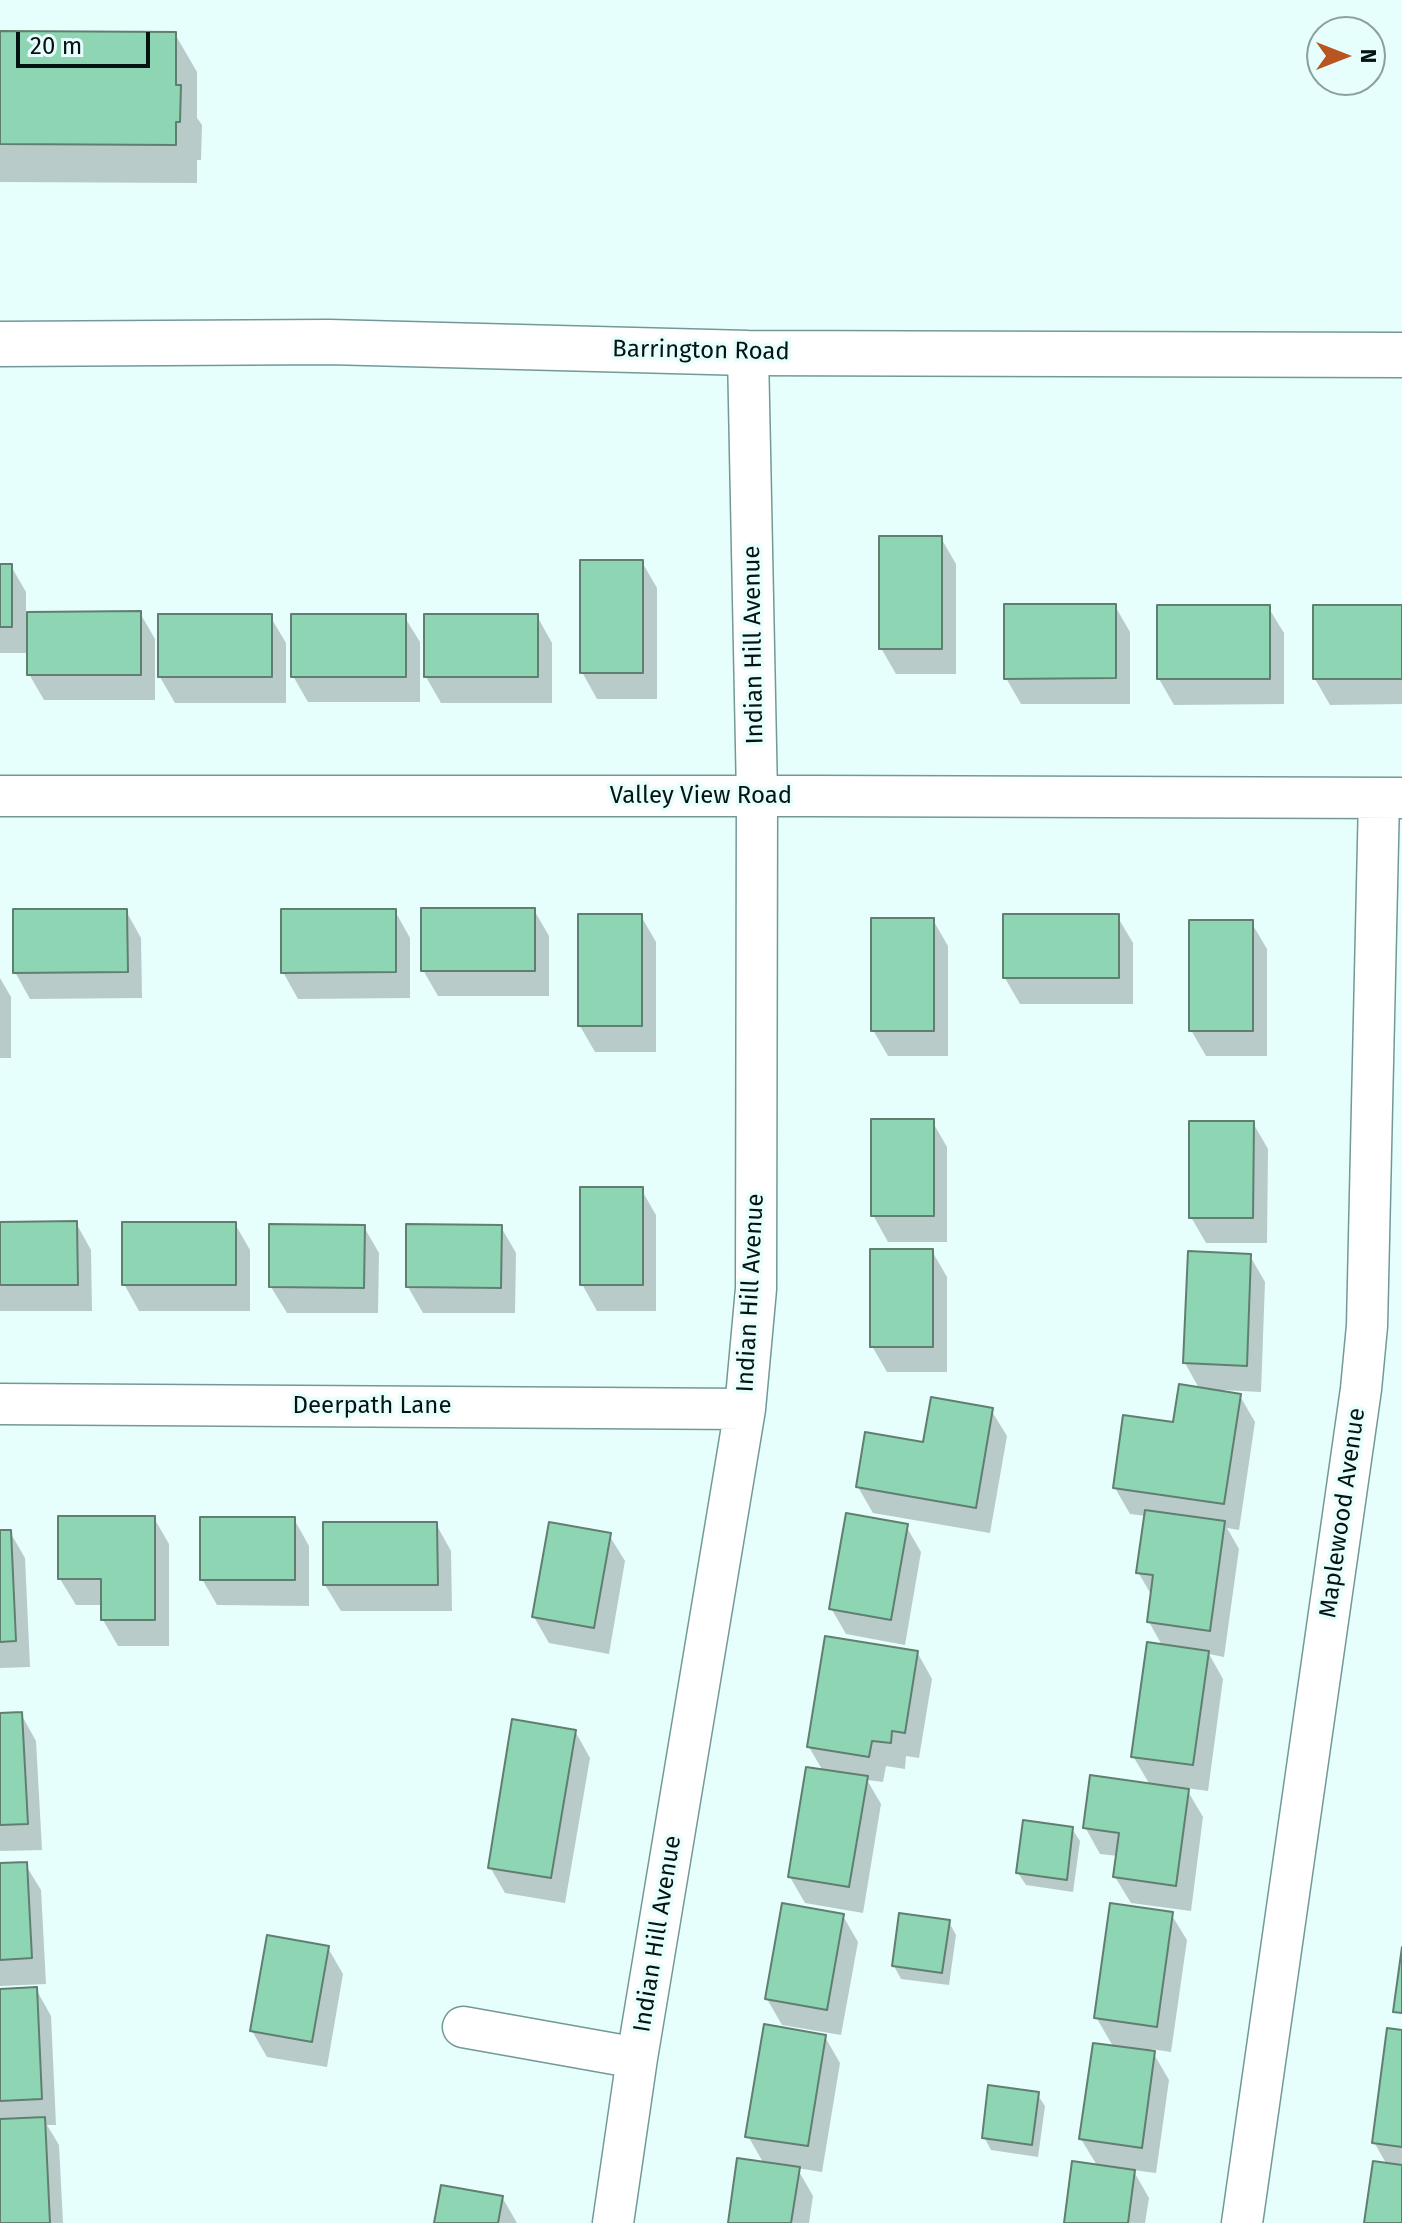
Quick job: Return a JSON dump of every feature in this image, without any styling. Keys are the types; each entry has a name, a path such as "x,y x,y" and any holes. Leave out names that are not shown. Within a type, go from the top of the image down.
{"main road":[{"name":"Barrington Road","path":"0,344 329,342 748,353 1402,355"}],"street":[{"name":"Indian Hill Avenue","path":"613,2223 637,2058 745,1409 756,1289 757,796 748,353"},
{"name":"Valley View Road","path":"0,796 1391,798"},
{"name":"Maplewood Avenue","path":"1242,2223 1361,1389 1367,1326 1391,798"},
{"name":"Deerpath Lane","path":"0,1404 745,1409"},
{"path":"463,2027 637,2058"}],"building":[{"path":"0,31 176,32 176,85 181,85 176,145 0,144"},
{"path":"879,536 942,536 942,649 879,649"},
{"path":"580,560 643,560 643,673 580,673"},
{"path":"0,564 12,564 12,627 0,627"},
{"path":"1004,604 1116,604 1116,678 1004,679"},
{"path":"1157,605 1270,605 1270,679 1157,679"},
{"path":"1313,605 1402,605 1402,679 1313,679"},
{"path":"141,611 141,675 27,675 27,612"},
{"path":"158,614 272,614 272,677 158,677"},
{"path":"291,614 406,614 406,677 291,677"},
{"path":"424,614 538,614 538,677 424,677"},
{"path":"421,908 535,908 535,971 421,971"},
{"path":"13,909 127,909 128,972 13,973"},
{"path":"281,909 396,909 396,972 281,973"},
{"path":"578,914 642,914 642,1026 578,1026"},
{"path":"1003,914 1119,914 1119,978 1003,978"},
{"path":"871,918 934,918 934,1031 871,1031"},
{"path":"1189,920 1253,920 1253,1031 1189,1031"},
{"path":"871,1119 934,1119 934,1216 871,1216"},
{"path":"1189,1121 1254,1121 1253,1218 1189,1218"},
{"path":"580,1187 643,1187 643,1285 580,1285"},
{"path":"77,1221 78,1285 0,1285 0,1222"},
{"path":"122,1222 236,1222 236,1285 122,1285"},
{"path":"269,1224 365,1225 364,1288 269,1287"},
{"path":"406,1224 502,1225 501,1288 406,1287"},
{"path":"870,1249 933,1249 933,1347 870,1347"},
{"path":"1188,1251 1251,1254 1247,1366 1183,1363"},
{"path":"1179,1384 1241,1394 1224,1504 1113,1488 1123,1415 1173,1422"},
{"path":"931,1397 993,1408 976,1508 856,1487 865,1432 923,1442"},
{"path":"1145,1510 1225,1521 1210,1631 1147,1622 1153,1575 1136,1573"},
{"path":"846,1513 908,1524 891,1620 829,1609"},
{"path":"58,1516 155,1516 155,1620 101,1620 101,1579 58,1579"},
{"path":"200,1517 295,1517 295,1580 200,1580"},
{"path":"323,1522 437,1522 438,1585 323,1585"},
{"path":"549,1522 611,1533 594,1628 532,1617"},
{"path":"0,1530 11,1530 16,1641 0,1642"},
{"path":"825,1636 918,1651 905,1733 892,1731 891,1743 872,1741 869,1757 807,1747"},
{"path":"1147,1642 1209,1651 1193,1765 1131,1757"},
{"path":"22,1712 28,1824 0,1825 0,1713"},
{"path":"512,1719 576,1730 551,1878 488,1868"},
{"path":"806,1767 868,1776 849,1887 788,1877"},
{"path":"1090,1775 1189,1789 1176,1886 1113,1877 1119,1833 1083,1828"},
{"path":"1023,1820 1073,1827 1067,1880 1016,1873"},
{"path":"27,1862 32,1958 0,1960 0,1863"},
{"path":"782,1903 844,1914 827,2010 765,1999"},
{"path":"1110,1903 1173,1912 1157,2027 1094,2018"},
{"path":"899,1913 950,1920 942,1973 892,1966"},
{"path":"267,1935 329,1946 312,2042 250,2031"},
{"path":"1402,1947 1402,2013 1393,2012"},
{"path":"37,1987 42,2099 0,2101 0,1989"},
{"path":"764,2024 826,2035 808,2146 745,2137"},
{"path":"1387,2028 1402,2030 1402,2147 1372,2143"},
{"path":"1093,2043 1155,2051 1142,2148 1079,2139"},
{"path":"988,2085 1039,2092 1032,2145 982,2138"},
{"path":"45,2117 50,2223 0,2223 0,2119"},
{"path":"737,2158 800,2167 791,2223 728,2223"},
{"path":"1072,2161 1135,2170 1128,2223 1064,2223"},
{"path":"1373,2161 1402,2165 1402,2223 1364,2223"},
{"path":"441,2185 503,2196 498,2223 434,2223"}]}
